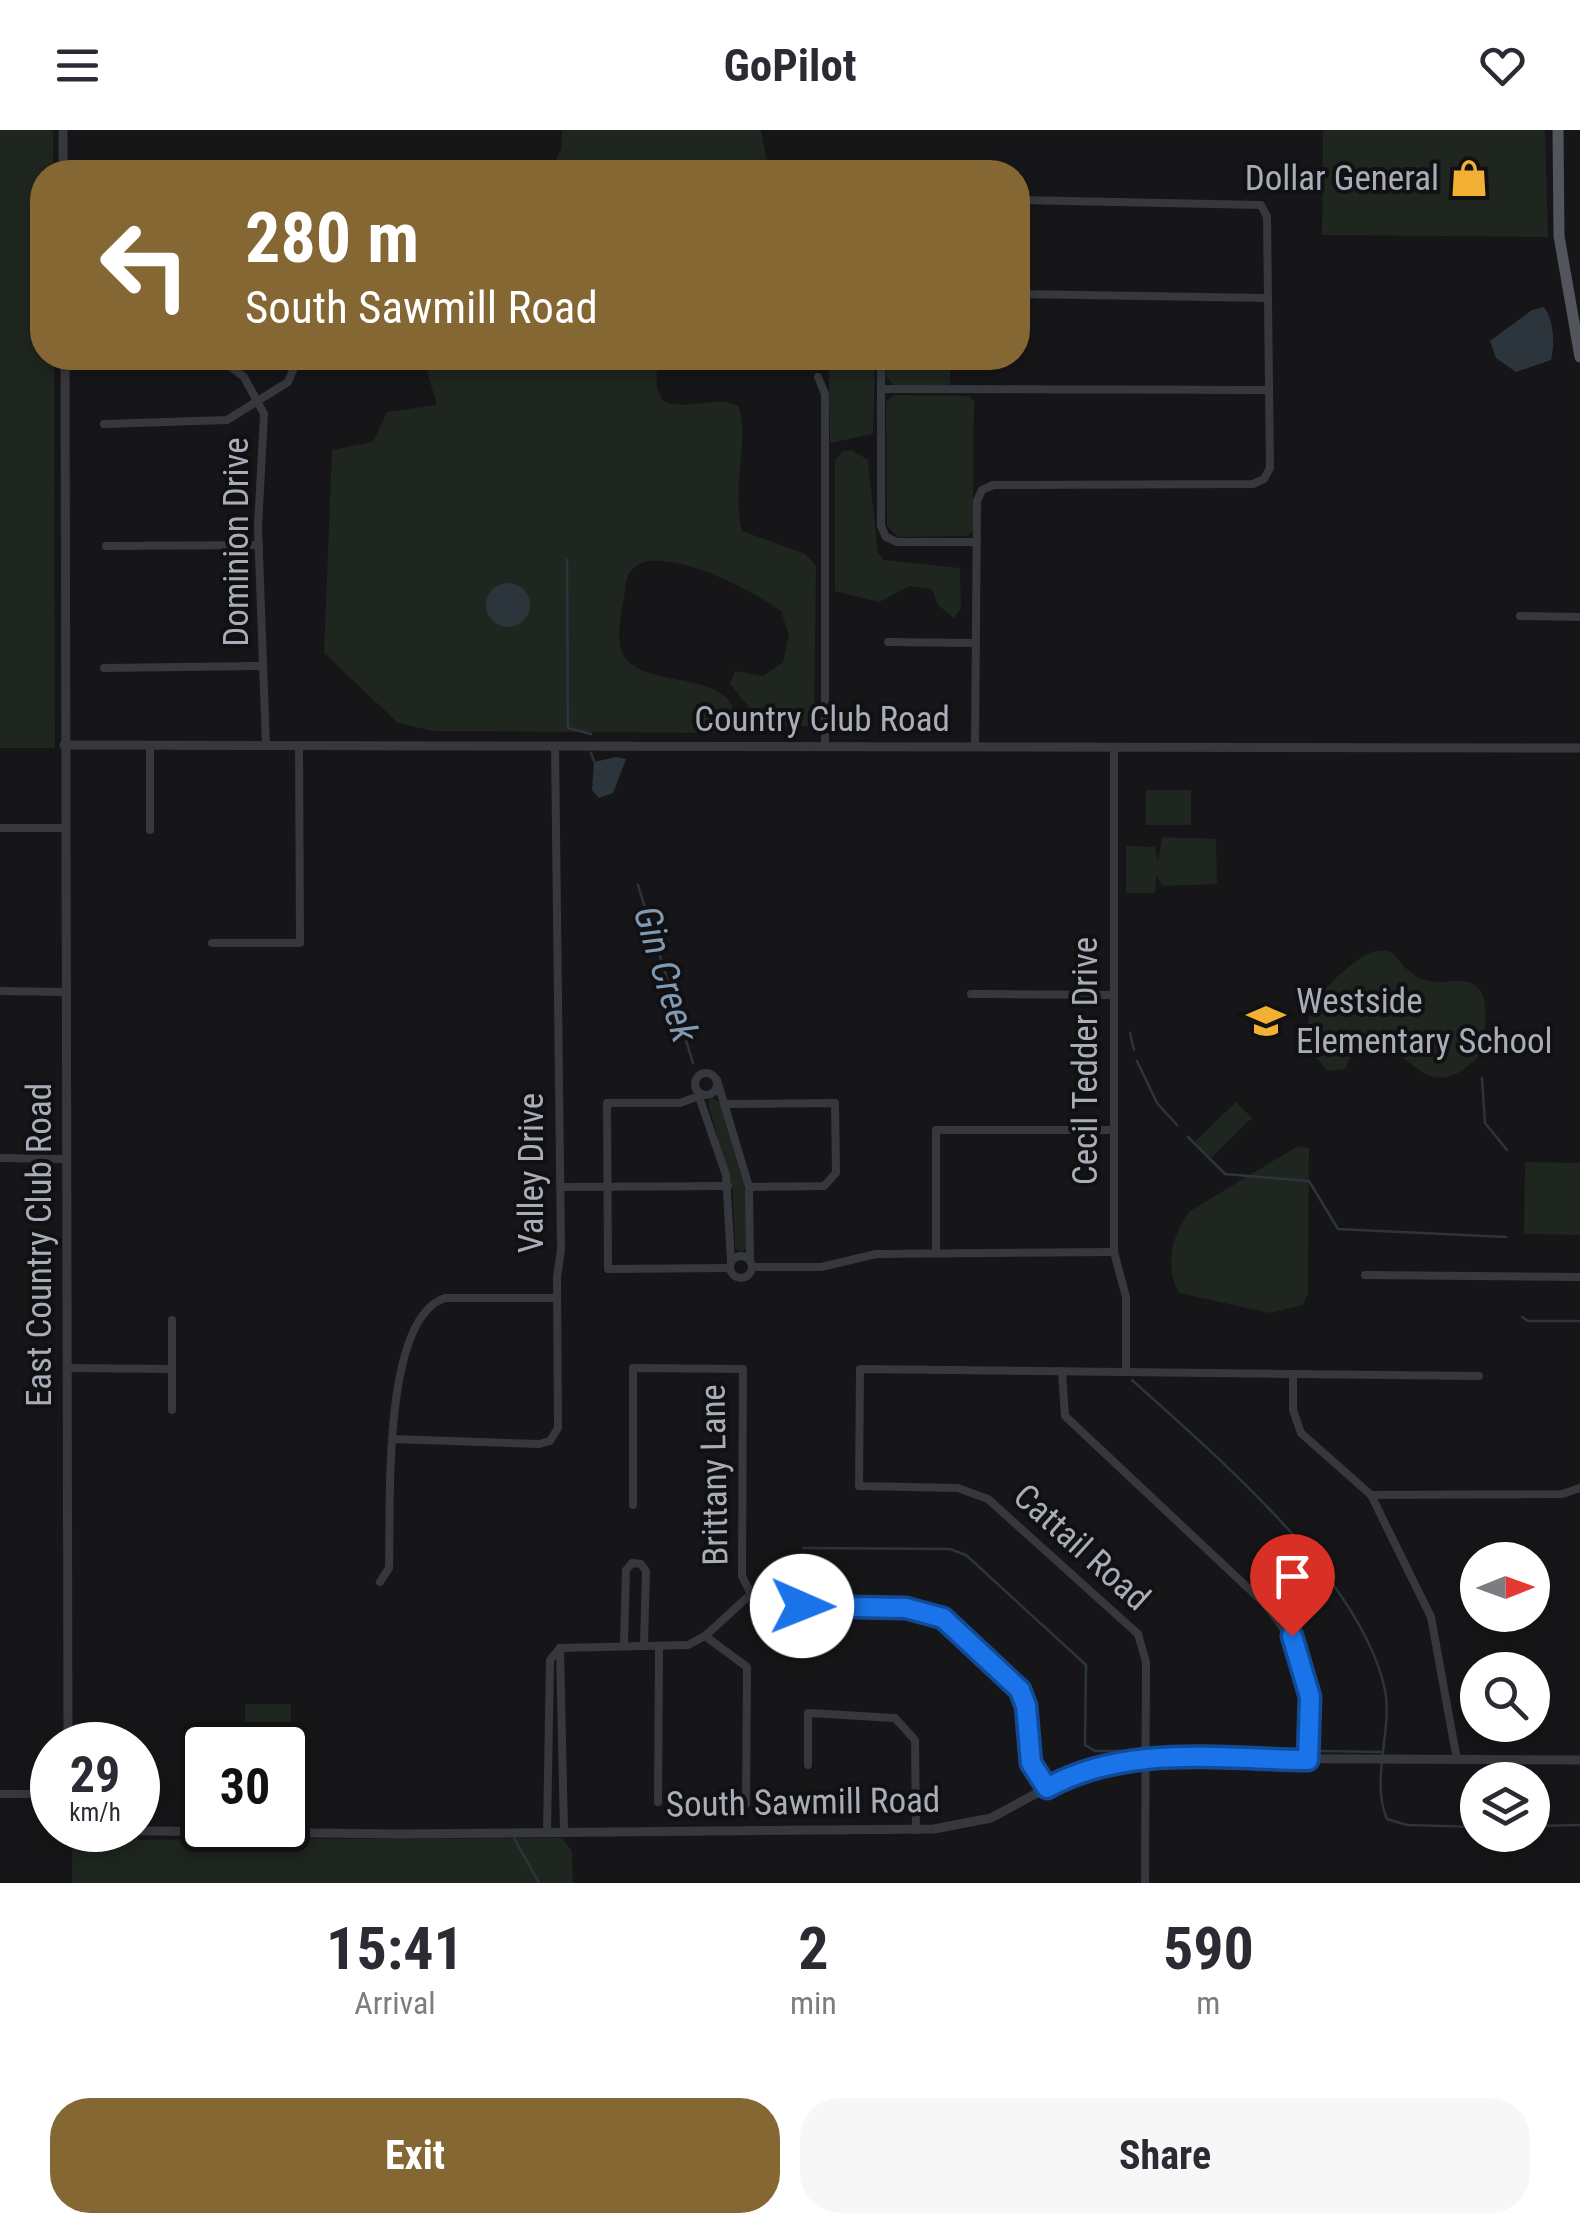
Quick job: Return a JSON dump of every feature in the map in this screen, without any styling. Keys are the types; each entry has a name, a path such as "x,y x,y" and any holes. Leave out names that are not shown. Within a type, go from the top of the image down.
{"main road":[{"path":"1558,130 1559,236 1580,353"}],"street":[{"path":"63,130 63,160"},
{"path":"975,747 978,501 982,490 993,484 1253,484 1264,479 1270,468 1267,216 1261,205 1030,200"},
{"path":"1030,294 1268,298"},
{"name":"East Country Club Road","path":"65,370 68,1722"},
{"name":"Dominion Drive","path":"236,370 244,376 264,414 259,545 266,746"},
{"path":"104,424 216,422 244,414 288,382 293,370"},
{"path":"880,370 881,526 886,537 897,542 977,542"},
{"path":"818,378 825,394 825,747"},
{"path":"881,388 1268,390"},
{"path":"106,546 259,545"},
{"path":"1520,616 1580,617"},
{"path":"888,642 976,642"},
{"path":"104,668 263,666"},
{"name":"Country Club Road","path":"64,746 1580,748"},
{"path":"150,746 150,830"},
{"path":"212,943 300,943 299,746"},
{"name":"Valley Drive","path":"394,1439 550,1441 558,1428 561,1187 555,746"},
{"name":"Cecil Tedder Drive","path":"1114,748 1114,1252 1126,1297 1126,1372"},
{"path":"0,828 64,828"},
{"path":"0,991 65,992"},
{"path":"971,994 1112,994"},
{"path":"702,1073 713,1074 717,1080 748,1187 751,1264 743,1278 736,1277 730,1264 728,1186 719,1146 698,1092 702,1073"},
{"path":"717,1080 717,1088 708,1095 698,1092 680,1103 607,1103 608,1269 730,1264 741,1256 751,1264 821,1267 876,1254 1114,1252"},
{"path":"726,1104 836,1103 836,1173 832,1181 824,1186 748,1187"},
{"path":"936,1252 936,1130 1112,1130"},
{"path":"0,1158 66,1159"},
{"path":"561,1187 728,1186"},
{"path":"1365,1276 1580,1276"},
{"path":"380,1582 389,1568 395,1384 419,1314 431,1302 445,1298 557,1298"},
{"path":"172,1320 172,1410"},
{"path":"67,1368 172,1369"},
{"name":"Brittany Lane","path":"633,1505 634,1368 743,1368 742,1576 751,1594 768,1606 906,1608 943,1618 1020,1690 1026,1706 1031,1763 1047,1788"},
{"name":"Cattail Road","path":"1062,1371 860,1369 859,1486 958,1488 988,1499 1130,1626 1142,1644 1146,1662 1146,1883"},
{"path":"1308,1760 1310,1697 1292,1636 1262,1602 1065,1416 1062,1371 1479,1376"},
{"path":"1293,1374 1293,1410 1301,1433 1371,1495 1431,1616 1457,1760"},
{"path":"1371,1495 1562,1494 1580,1488"},
{"path":"624,1646 626,1570 640,1564 646,1570 644,1646"},
{"path":"546,1832 550,1660 560,1648 688,1645 705,1636 751,1594"},
{"path":"705,1636 747,1666 746,1804 737,1806 726,1796"},
{"path":"658,1802 659,1646"},
{"path":"560,1648 564,1832"},
{"path":"808,1765 808,1714 895,1718 915,1740 916,1830"},
{"name":"South Sawmill Road","path":"160,1834 916,1830 980,1822 1104,1763 1145,1758 1580,1760"},
{"path":"0,1794 30,1794"}],"shaded area":[{"path":"0,130 53,130 53,160 30,160 30,370 54,370 55,748 0,748"},
{"path":"562,130 761,130 767,160 556,160"},
{"path":"1323,130 1545,130 1548,237 1322,235"},
{"path":"1544,307 1553,333 1551,360 1516,372 1496,358 1490,341 1532,310"},
{"path":"427,370 656,370 657,389 663,401 739,406 742,437 738,499 742,531 805,554 816,566 814,726 764,726 730,684 735,671 763,676 783,662 789,635 781,611 716,576 660,561 640,564 628,577 620,645 627,660 642,670 720,693 732,705 736,724 727,733 433,731 398,723 324,653 332,450 373,442 387,412 437,405"},
{"path":"829,370 875,370 873,434 830,443"},
{"path":"886,370 950,370 950,385 894,385"},
{"path":"894,395 969,396 974,401 973,530 968,536 898,537 887,526 886,402"},
{"path":"852,450 868,460 878,553 884,560 960,568 961,608 954,618 938,605 932,589 910,586 879,602 835,591 835,460 843,451"},
{"path":"508,583 523,590 530,605 523,620 508,627 493,620 486,605 493,590"},
{"path":"626,759 613,793 599,798 592,790 594,762"},
{"path":"1146,790 1191,790 1191,825 1146,825"},
{"path":"1162,837 1216,839 1217,884 1162,886 1156,875 1155,893 1126,893 1126,846 1155,847 1158,861"},
{"path":"1389,951 1419,978 1470,983 1478,988 1486,1019 1482,1052 1464,1069 1449,1077 1435,1077 1369,1039 1355,1048 1345,1069 1328,1071 1316,1056 1307,1029 1309,1016 1323,992 1356,961 1371,952"},
{"path":"711,1097 720,1102 745,1190 747,1248 741,1252 735,1248 733,1192 708,1103"},
{"path":"1236,1102 1252,1118 1211,1158 1195,1142"},
{"path":"1298,1146 1309,1148 1308,1293 1303,1305 1270,1313 1179,1293 1172,1272 1172,1250 1190,1211"},
{"path":"1525,1162 1580,1163 1580,1235 1524,1234"},
{"path":"245,1704 291,1704 291,1722 245,1722"},
{"path":"562,1838 572,1851 573,1883 72,1883 72,1852 160,1852 160,1840 180,1840 180,1852 310,1852 310,1839"}],"waterway":[{"path":"567,560 568,728 591,734"},
{"path":"591,753 594,761"},
{"name":"Gin Creek","path":"638,885 693,1063"},
{"path":"1130,1033 1134,1050"},
{"path":"1137,1061 1157,1103 1177,1125"},
{"path":"1482,1078 1485,1123 1507,1150"},
{"path":"1188,1137 1225,1174 1309,1181 1338,1229 1506,1237"},
{"path":"1522,1317 1528,1321 1580,1321"},
{"name":"Gin Creek","path":"1132,1380 1281,1521 1347,1605 1371,1648 1385,1690 1381,1788 1387,1819 1407,1825 1460,1826"},
{"path":"803,1548 950,1549 966,1555 1086,1665 1085,1745 1095,1751 1133,1751"},
{"path":"1156,1751 1303,1751"},
{"path":"1318,1751 1381,1752"},
{"name":"Gin Creek","path":"1550,1826 1580,1825"},
{"path":"514,1838 539,1883"}],"place":[{"name":"Dollar General","path":"1469,178"},
{"name":"Westside Elementary School","path":"1266,1021"}],"route":[{"path":"802,1606 906,1608 925,1610 943,1618 1020,1690 1026,1706 1031,1763 1047,1788 1074,1772 1104,1763 1145,1758 1308,1760 1310,1697 1292,1636"}]}
